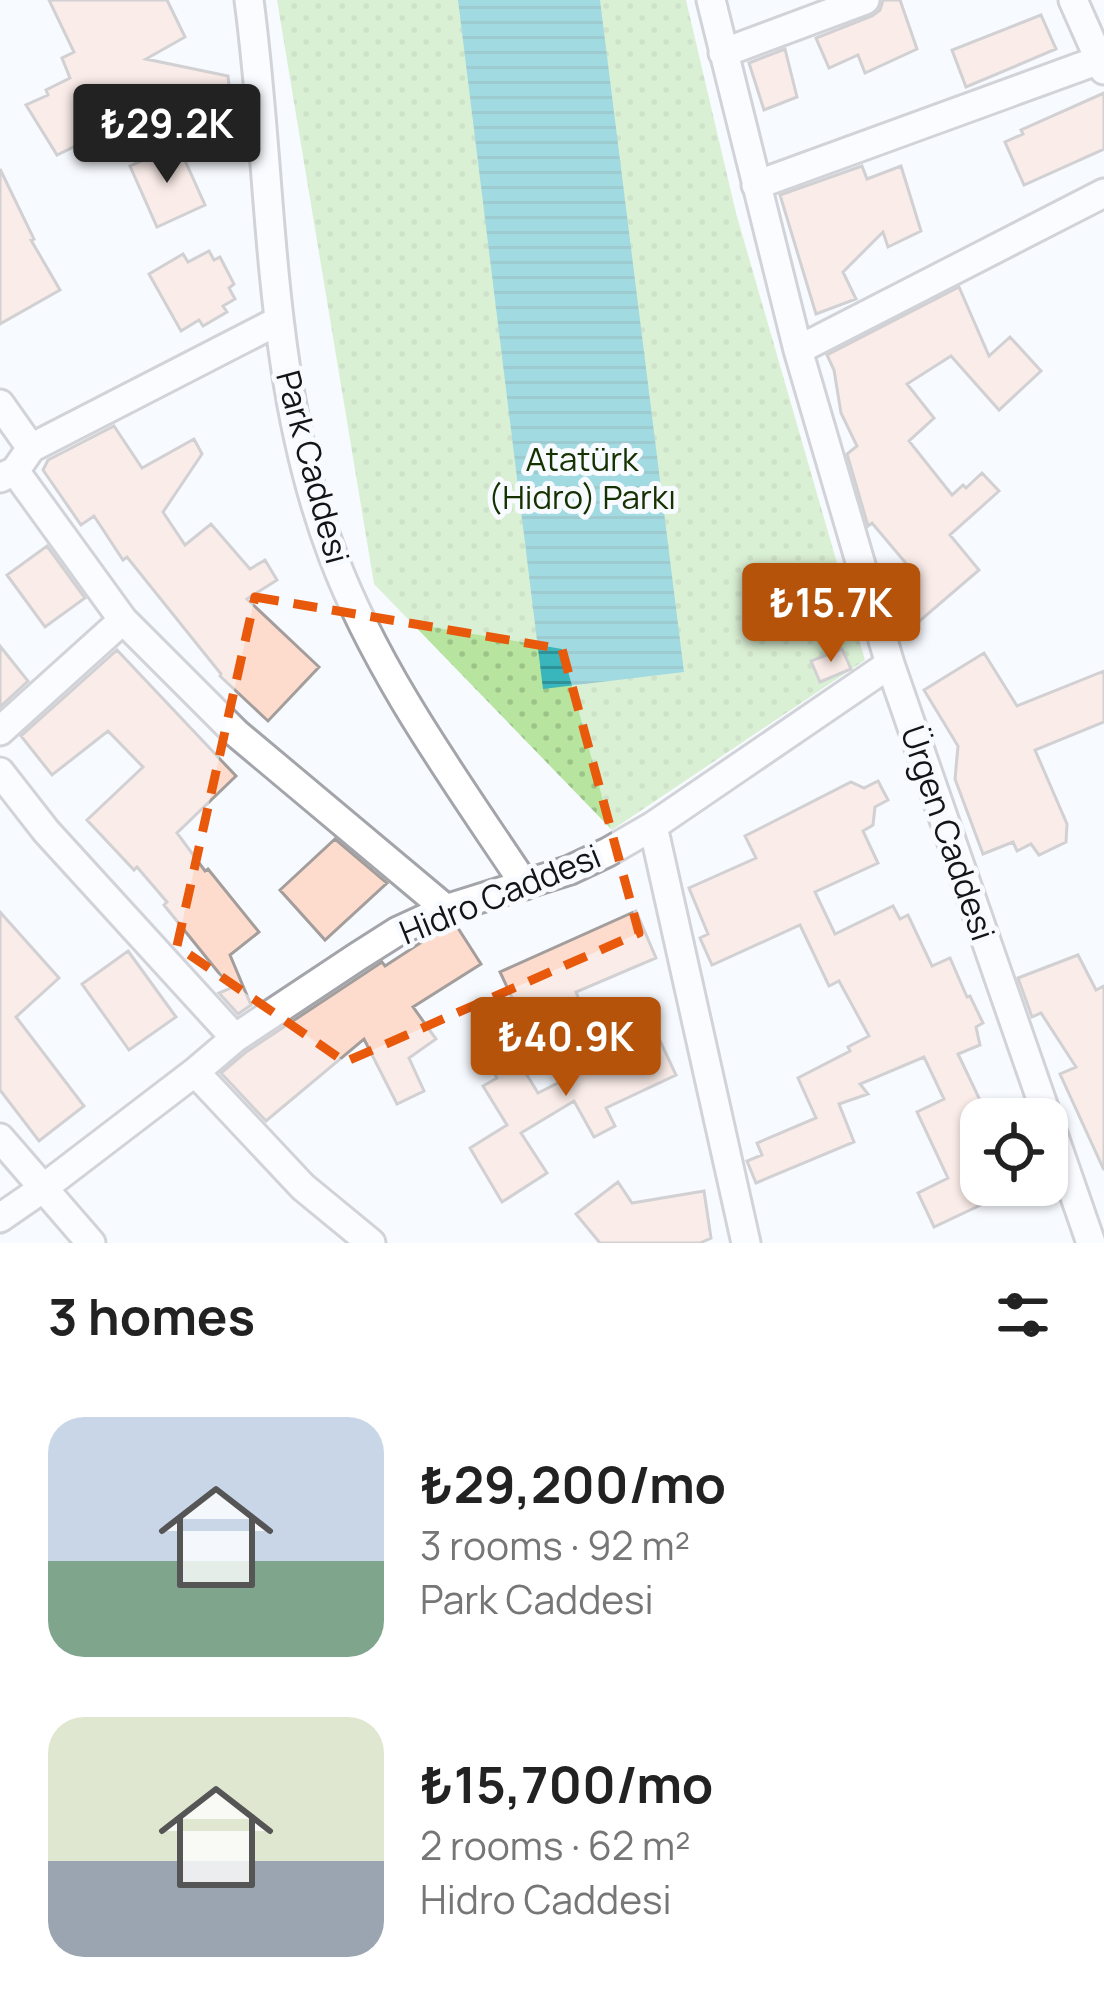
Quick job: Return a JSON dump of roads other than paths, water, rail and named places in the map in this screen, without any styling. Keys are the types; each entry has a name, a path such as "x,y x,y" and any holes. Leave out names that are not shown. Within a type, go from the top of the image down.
{"street":[{"name":"Park Caddesi","path":"249,0 278,322 298,440 333,556 406,702 525,885"},
{"name":"Ürgen Caddesi","path":"711,0 798,350 890,664 1091,1243"},
{"path":"723,52 866,0"},
{"path":"757,185 1102,65 1073,0"},
{"path":"798,350 1104,193"},
{"path":"15,466 278,322"},
{"path":"0,404 15,466 123,620 236,733 446,909"},
{"path":"0,731 123,620"},
{"name":"Hidro Caddesi","path":"0,1218 236,1038 398,931 446,909 570,870 653,826 890,664"},
{"path":"0,772 46,831 236,1038"},
{"path":"653,826 746,1243"},
{"path":"195,1072 303,1187 370,1243"},
{"path":"0,1138 91,1243"}],"water":[{"path":"458,0 600,0 684,672 543,689"}],"park label":[{"name":"Atatürk (Hidro) Parkı","path":"582,478"}]}
